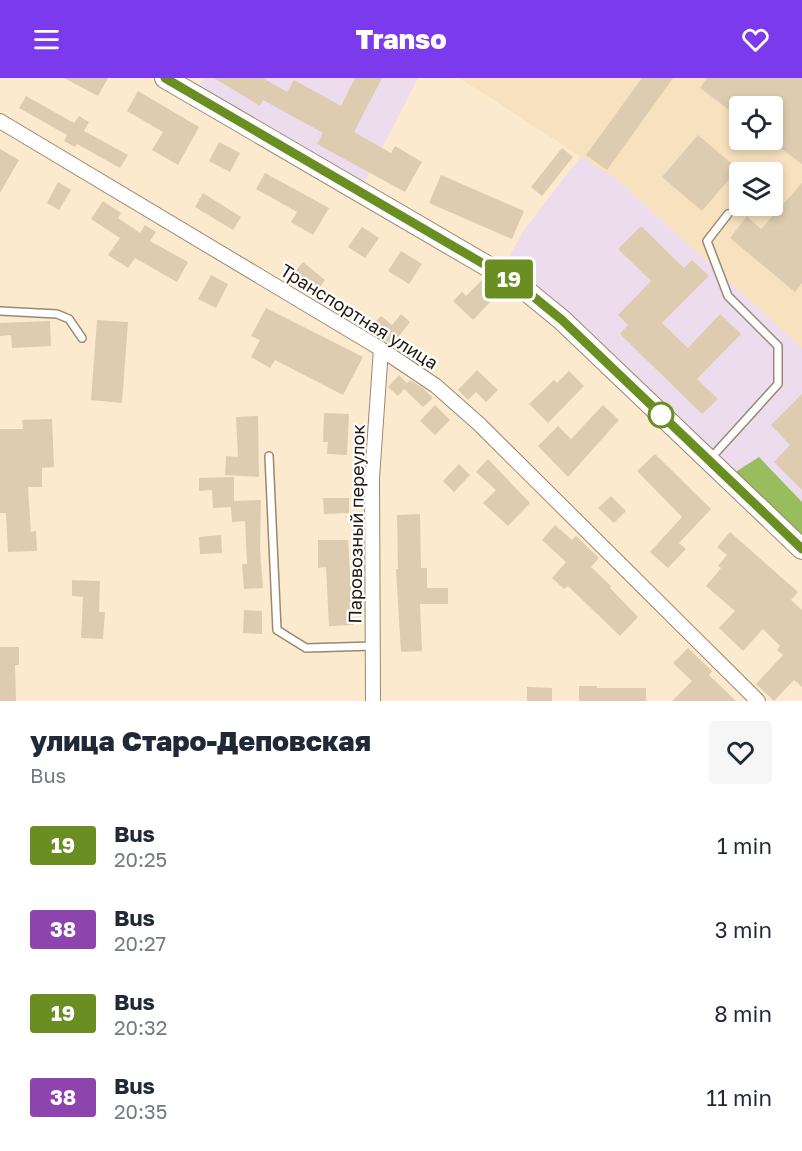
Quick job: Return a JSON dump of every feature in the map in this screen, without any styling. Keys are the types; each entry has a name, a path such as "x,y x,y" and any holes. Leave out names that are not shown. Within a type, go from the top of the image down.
{"main road":[{"path":"165,78 518,284 562,320 802,549"}],"street":[{"name":"Транспортная улица","path":"0,121 381,349 436,386 479,424 758,701"},
{"name":"Паровозный переулок","path":"373,701 372,478 381,349"}],"lane":[{"path":"709,460 778,384 778,346 728,296 707,241 728,214"},
{"path":"0,311 57,314 69,319 82,338"},
{"path":"269,456 277,630 306,648 374,646"}],"shaded area":[{"path":"204,78 418,78 363,185 199,86"},
{"path":"459,78 802,78 802,348 619,181"},
{"path":"581,156 619,181 802,348 802,538 504,265 524,230"}],"green space":[{"path":"759,457 802,502 802,538 734,473"}],"building":[{"path":"64,78 108,78 98,96"},
{"path":"214,78 263,78 287,92 294,80 341,106 355,78 382,78 354,132 391,153 395,146 422,162 405,192 317,144 323,133 263,100 260,106"},
{"path":"642,78 673,78 607,170 586,155"},
{"path":"707,78 802,78 802,164 783,150 783,96 729,96 729,110 700,88"},
{"path":"138,91 199,127 178,165 152,150 163,132 127,111"},
{"path":"26,96 74,123 79,116 89,122 84,131 128,155 120,168 77,144 75,147 64,141 67,135 19,108"},
{"path":"698,135 730,162 729,180 702,211 662,177"},
{"path":"219,142 240,153 230,172 209,161"},
{"path":"562,148 573,157 542,196 531,187"},
{"path":"0,149 19,160 0,193"},
{"path":"265,173 329,208 313,235 291,222 297,212 256,189"},
{"path":"441,175 524,211 512,239 429,203"},
{"path":"58,182 71,190 59,210 47,203"},
{"path":"802,183 802,283 795,292 730,238 747,216 761,229 773,216 783,216 783,204"},
{"path":"203,193 241,217 233,230 195,207"},
{"path":"103,201 121,213 118,218 140,233 145,225 156,232 150,241 188,262 177,282 135,258 128,268 108,255 120,238 91,219"},
{"path":"641,226 684,268 692,260 709,276 662,323 688,348 720,314 741,334 697,379 718,399 702,414 620,334 628,325 618,315 651,281 618,249"},
{"path":"362,227 379,238 365,258 348,247"},
{"path":"401,251 422,264 409,284 388,271"},
{"path":"303,262 325,280 317,291 295,272"},
{"path":"211,275 228,284 216,308 198,299"},
{"path":"482,280 497,295 473,320 453,301 462,292 466,296"},
{"path":"266,308 363,357 343,395 275,360 270,368 251,357 260,340 251,336"},
{"path":"401,314 410,322 392,345 370,328 381,316 392,325"},
{"path":"97,320 128,322 122,403 91,400"},
{"path":"50,321 51,346 12,348 11,335 0,336 0,323"},
{"path":"477,370 498,390 486,402 476,392 468,400 458,390"},
{"path":"569,371 584,386 548,423 529,404 554,380 557,383"},
{"path":"399,375 407,383 410,380 423,388 433,398 423,407 404,389 398,396 388,387"},
{"path":"802,394 802,490 774,462 790,445 771,425"},
{"path":"435,405 450,420 435,435 420,421"},
{"path":"603,405 619,420 568,477 538,446 558,426 571,439"},
{"path":"324,413 349,414 347,455 327,454 328,442 323,442"},
{"path":"258,416 259,477 225,475 226,456 238,457 236,417"},
{"path":"52,419 54,467 42,468 42,487 28,487 31,532 36,531 37,551 8,552 6,513 0,513 0,429 23,429 22,420"},
{"path":"655,454 711,509 679,543 686,549 668,568 650,552 682,517 637,471"},
{"path":"488,459 530,503 508,526 483,503 496,490 476,472"},
{"path":"459,464 470,475 454,492 443,481"},
{"path":"234,477 234,501 261,500 260,550 263,588 244,589 242,564 247,564 245,521 232,522 231,507 213,508 212,490 199,491 199,478"},
{"path":"611,496 626,511 614,523 598,508"},
{"path":"323,498 349,498 349,513 324,514"},
{"path":"420,514 421,568 427,568 427,588 448,588 448,604 420,604 422,651 401,652 396,569 398,569 397,515"},
{"path":"555,525 572,540 576,536 599,558 591,567 638,617 620,636 568,586 564,589 552,578 566,562 542,540"},
{"path":"730,532 798,592 791,600 802,610 802,687 794,680 774,701 756,684 783,655 777,650 780,646 763,629 743,651 719,628 735,611 706,586 721,568 718,566 727,555 717,547"},
{"path":"221,535 222,553 200,554 199,537"},
{"path":"318,540 348,540 353,625 329,626 326,567 318,568"},
{"path":"72,580 100,581 99,612 105,612 103,639 81,638 83,597 72,596"},
{"path":"244,610 262,611 262,634 243,633"},
{"path":"0,647 19,647 19,665 15,665 16,701 0,701"},
{"path":"688,648 712,671 709,675 736,701 672,701 692,681 673,663"},
{"path":"579,686 646,688 646,701 579,701"},
{"path":"527,687 552,688 552,701 527,701"}],"bus line":[{"name":"19","path":"165,78 518,284 562,320 802,549"}]}
